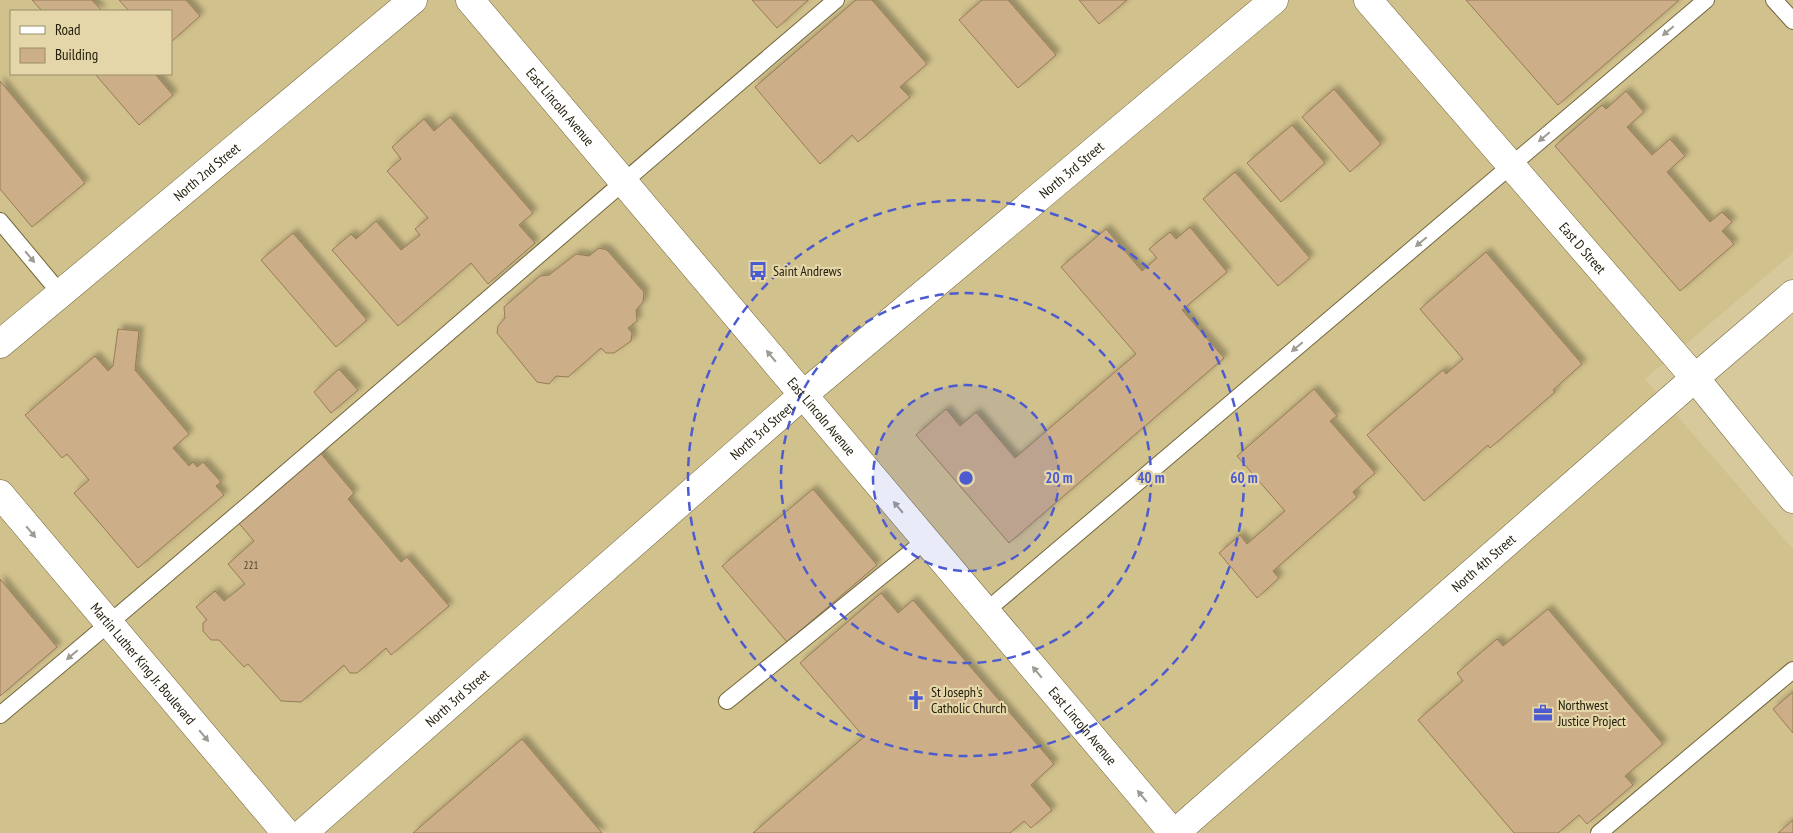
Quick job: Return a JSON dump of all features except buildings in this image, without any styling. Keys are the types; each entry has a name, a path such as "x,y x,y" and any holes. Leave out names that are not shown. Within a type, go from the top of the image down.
{"street":[{"name":"North 2nd Street","path":"0,344 413,0"},
{"name":"East Lincoln Avenue","path":"470,0 1174,833"},
{"name":"North 3rd Street","path":"303,833 804,395 1274,0"},
{"name":"East D Street","path":"1368,0 1694,378 1793,499"},
{"name":"North 4th Street","path":"1174,833 1694,378 1793,294"},
{"name":"Martin Luther King Jr. Boulevard","path":"0,494 286,833"}],"lane":[{"path":"0,715 109,624 836,0"},
{"path":"986,611 1706,0"},
{"path":"1774,0 1793,21"},
{"path":"0,221 60,293"},
{"path":"727,701 926,540"},
{"path":"1600,833 1793,670"}],"shaded area":[{"path":"0,0 1793,0 1793,253 1645,379 1793,549 1793,833 0,833"}],"place":[{"name":"Saint Andrews","path":"758,271"},
{"name":"St Joseph's Catholic Church","path":"916,700"},
{"name":"Northwest Justice Project","path":"1543,713"}]}
